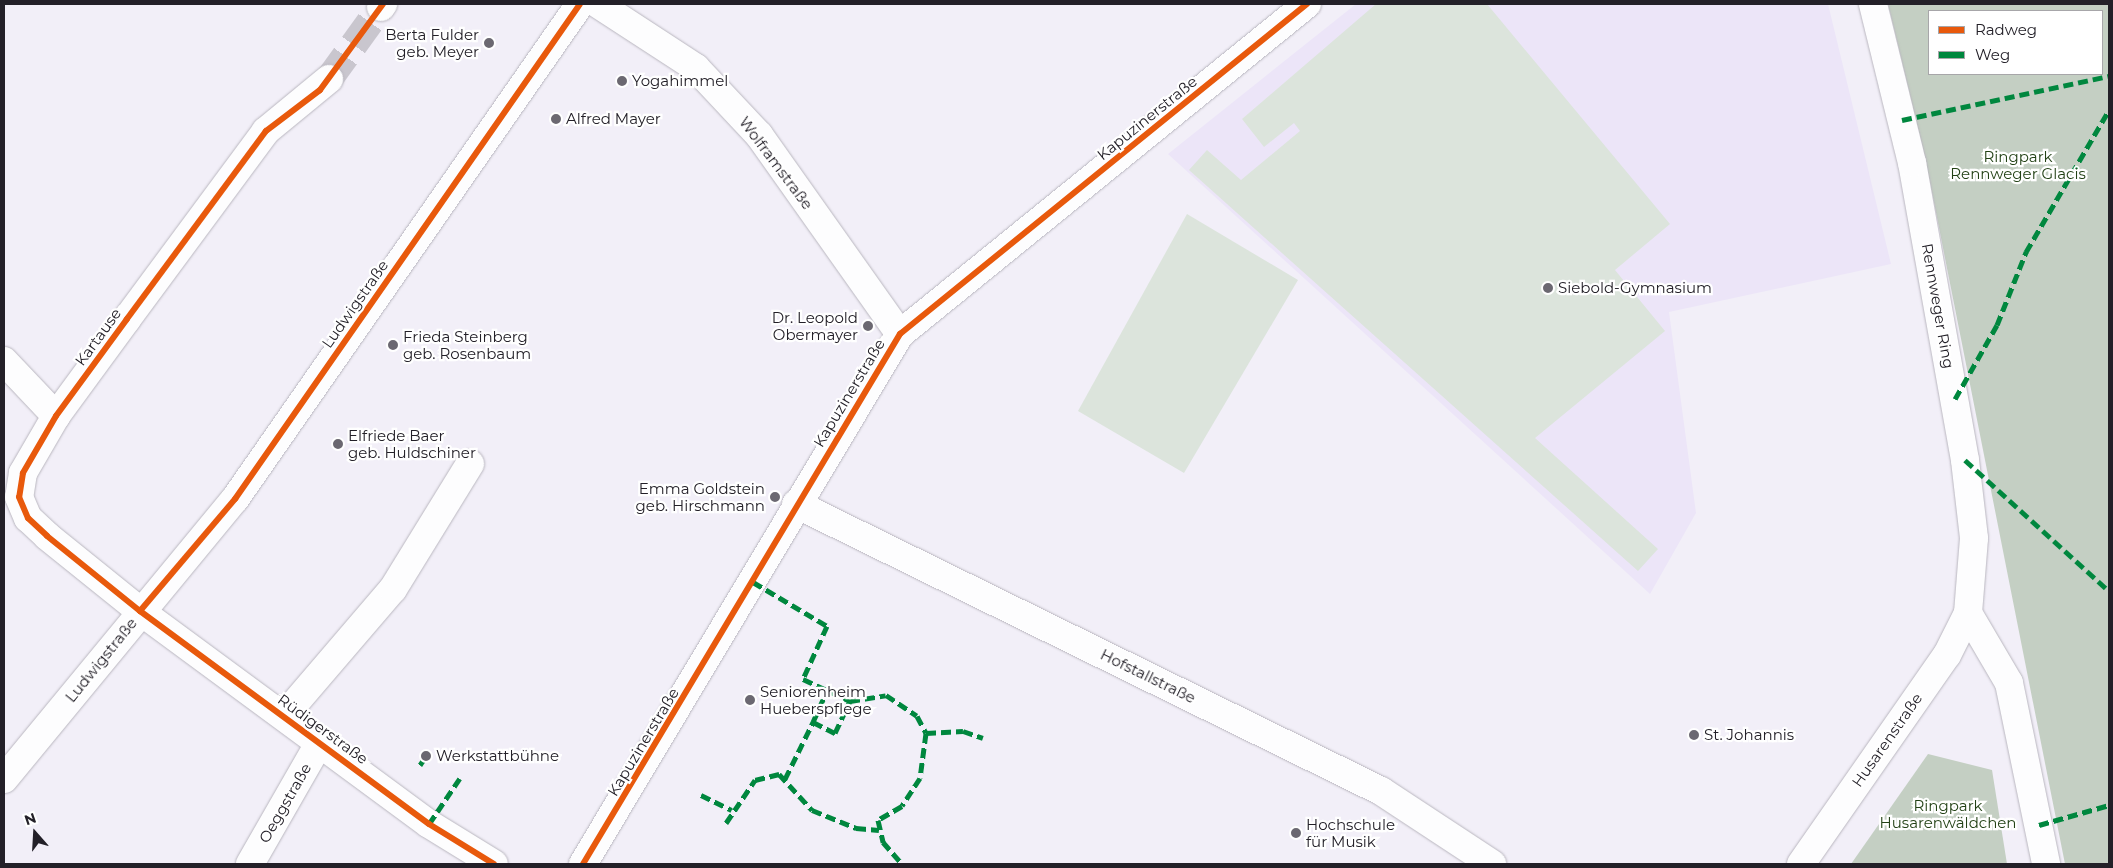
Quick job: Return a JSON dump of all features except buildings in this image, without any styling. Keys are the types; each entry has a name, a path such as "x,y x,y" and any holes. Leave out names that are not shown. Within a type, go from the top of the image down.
{"street":[{"name":"Ludwigstraße","path":"4,779 140,611 235,499 580,4"},
{"name":"Wolframstraße","path":"598,4 696,68 759,135 900,334"},
{"name":"Kapuzinerstraße","path":"583,864 796,504 900,334 1306,4"},
{"name":"Rennweger Ring","path":"1873,4 1912,163 1965,460 1974,538 1968,613"},
{"name":"Kartause","path":"140,611 28,518 19,497 23,472 56,416 266,131 329,79"},
{"path":"4,361 56,416"},
{"path":"284,716 393,589 470,464"},
{"name":"Hofstallstraße","path":"796,504 1381,791 1492,864"},
{"name":"Rüdigerstraße","path":"140,611 429,824 494,864"},
{"name":"Husarenstraße","path":"1801,864 1947,655 1968,613"},
{"path":"1968,613 2008,683 2046,864"},
{"name":"Oeggstraße","path":"250,864 320,742"}],"shaded area":[{"name":"Siebold-Gymnasium","path":"1356,4 1828,4 1891,264 1669,312 1696,513 1650,594 1168,154"},
{"path":"1376,4 1487,4 1670,224 1615,270 1665,331 1535,438 1658,549 1638,571 1189,170 1207,150 1241,180 1300,131 1294,123 1264,147 1242,119"},
{"path":"1187,214 1298,280 1184,473 1078,411"}],"green space":[{"name":"Ringpark Rennweger Glacis","path":"1888,4 2109,4 2109,864 2065,864 1925,157"},
{"name":"Ringpark Husarenwäldchen","path":"1928,754 1992,770 2007,864 1851,864"}],"tunnel":[{"path":"329,79 381,7"}],"marked path":[{"path":"1902,120 2109,76"},
{"path":"1955,399 1997,325 2026,252 2109,110"},
{"path":"1965,460 2109,591"},
{"path":"753,582 827,626 803,679 850,701 886,695 917,716 926,733 920,778 902,806 878,820 883,842 902,864"},
{"path":"813,722 827,690"},
{"path":"785,779 813,722 835,733 850,701"},
{"path":"926,733 963,731 983,738"},
{"path":"420,765 426,756"},
{"path":"726,823 755,780 779,774 812,810 856,828 879,830"},
{"path":"429,824 460,778"},
{"path":"701,795 732,810"},
{"path":"2039,825 2109,805"}],"cycle path":[{"path":"383,4 320,90 266,131 127,319 56,416 23,473 19,497 28,518 47,536 140,611 429,824 494,864"},
{"path":"140,611 235,499 580,4"},
{"path":"583,864 900,334 1307,4"}],"place":[{"name":"Berta Fulder geb. Meyer","path":"489,43"},
{"name":"Yogahimmel","path":"622,81"},
{"name":"Alfred Mayer","path":"556,119"},
{"name":"Siebold-Gymnasium","path":"1548,288"},
{"name":"Dr. Leopold Obermayer","path":"868,326"},
{"name":"Frieda Steinberg geb. Rosenbaum","path":"393,345"},
{"name":"Elfriede Baer geb. Huldschiner","path":"338,444"},
{"name":"Emma Goldstein geb. Hirschmann","path":"775,497"},
{"name":"Seniorenheim Hueberspflege","path":"750,700"},
{"name":"St. Johannis","path":"1694,735"},
{"name":"Werkstattbühne","path":"426,756"},
{"name":"Hochschule für Musik","path":"1296,833"}]}
